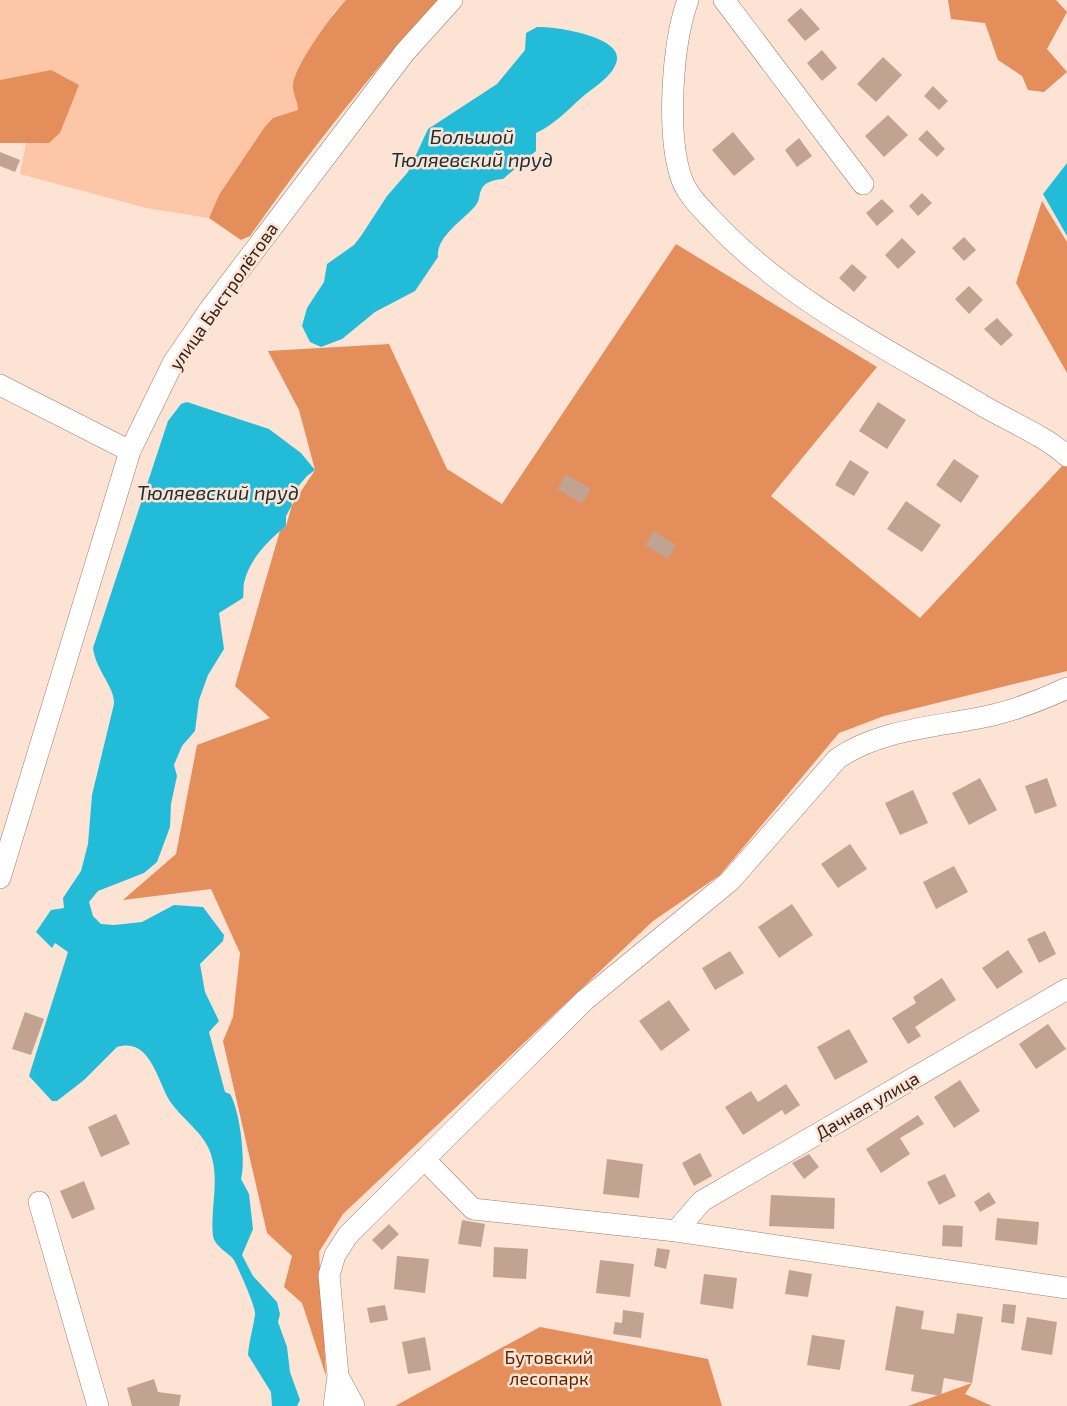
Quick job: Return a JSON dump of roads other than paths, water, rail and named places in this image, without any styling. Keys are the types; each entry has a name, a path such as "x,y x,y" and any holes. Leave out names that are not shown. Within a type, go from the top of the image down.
{"street":[{"name":"улица Быстролётова","path":"0,878 6,838 130,451 173,363 210,309 405,52 452,0"},
{"path":"688,0 675,54 674,103 676,157 682,181 695,202 744,253 773,277 848,326 1067,456"},
{"path":"724,0 862,184"},
{"path":"0,385 130,451"},
{"path":"334,1406 338,1376 329,1275 334,1255 348,1235 585,1000 730,881 837,759 855,746 879,738 995,714 1066,690"},
{"name":"Дачная улица","path":"676,1231 702,1201 1067,989"},
{"path":"424,1159 473,1209 676,1231 1067,1288"},
{"path":"39,1202 98,1406"},
{"path":"338,1376 354,1406"}],"water":[{"name":"Большой Тюляевский пруд","path":"537,27 557,28 584,34 608,44 615,51 617,59 612,71 554,122 536,133 536,151 503,179 491,181 484,186 476,205 441,242 438,257 415,291 375,312 342,339 321,347 310,342 302,326 307,308 324,282 327,264 354,245 361,236 387,196 408,172 428,129 497,84 525,50 526,33"},
{"path":"1067,163 1067,236 1043,194"},
{"name":"Тюляевский пруд","path":"187,402 269,429 301,453 315,470 290,496 292,505 286,516 286,526 267,544 250,566 244,583 243,598 219,613 224,649 208,675 199,700 195,731 182,746 174,765 177,776 171,804 170,827 157,862 144,873 98,891 89,902 93,916 101,924 114,925 142,922 174,905 203,907 224,935 223,941 200,964 205,992 219,1021 209,1032 225,1092 230,1094 234,1102 241,1136 243,1160 241,1179 249,1194 253,1229 242,1255 253,1276 277,1302 280,1314 278,1322 287,1347 290,1372 300,1400 297,1406 272,1406 271,1392 248,1355 255,1311 234,1260 214,1240 215,1178 212,1158 201,1136 172,1104 146,1055 129,1046 117,1047 84,1080 57,1101 52,1101 29,1076 68,952 55,943 52,948 36,932 51,910 64,908 63,898 81,871 88,844 92,795 114,704 112,691 98,664 93,648 168,421 181,404"}],"park label":[{"name":"Бутовский лесопарк","path":"549,1367"}]}
